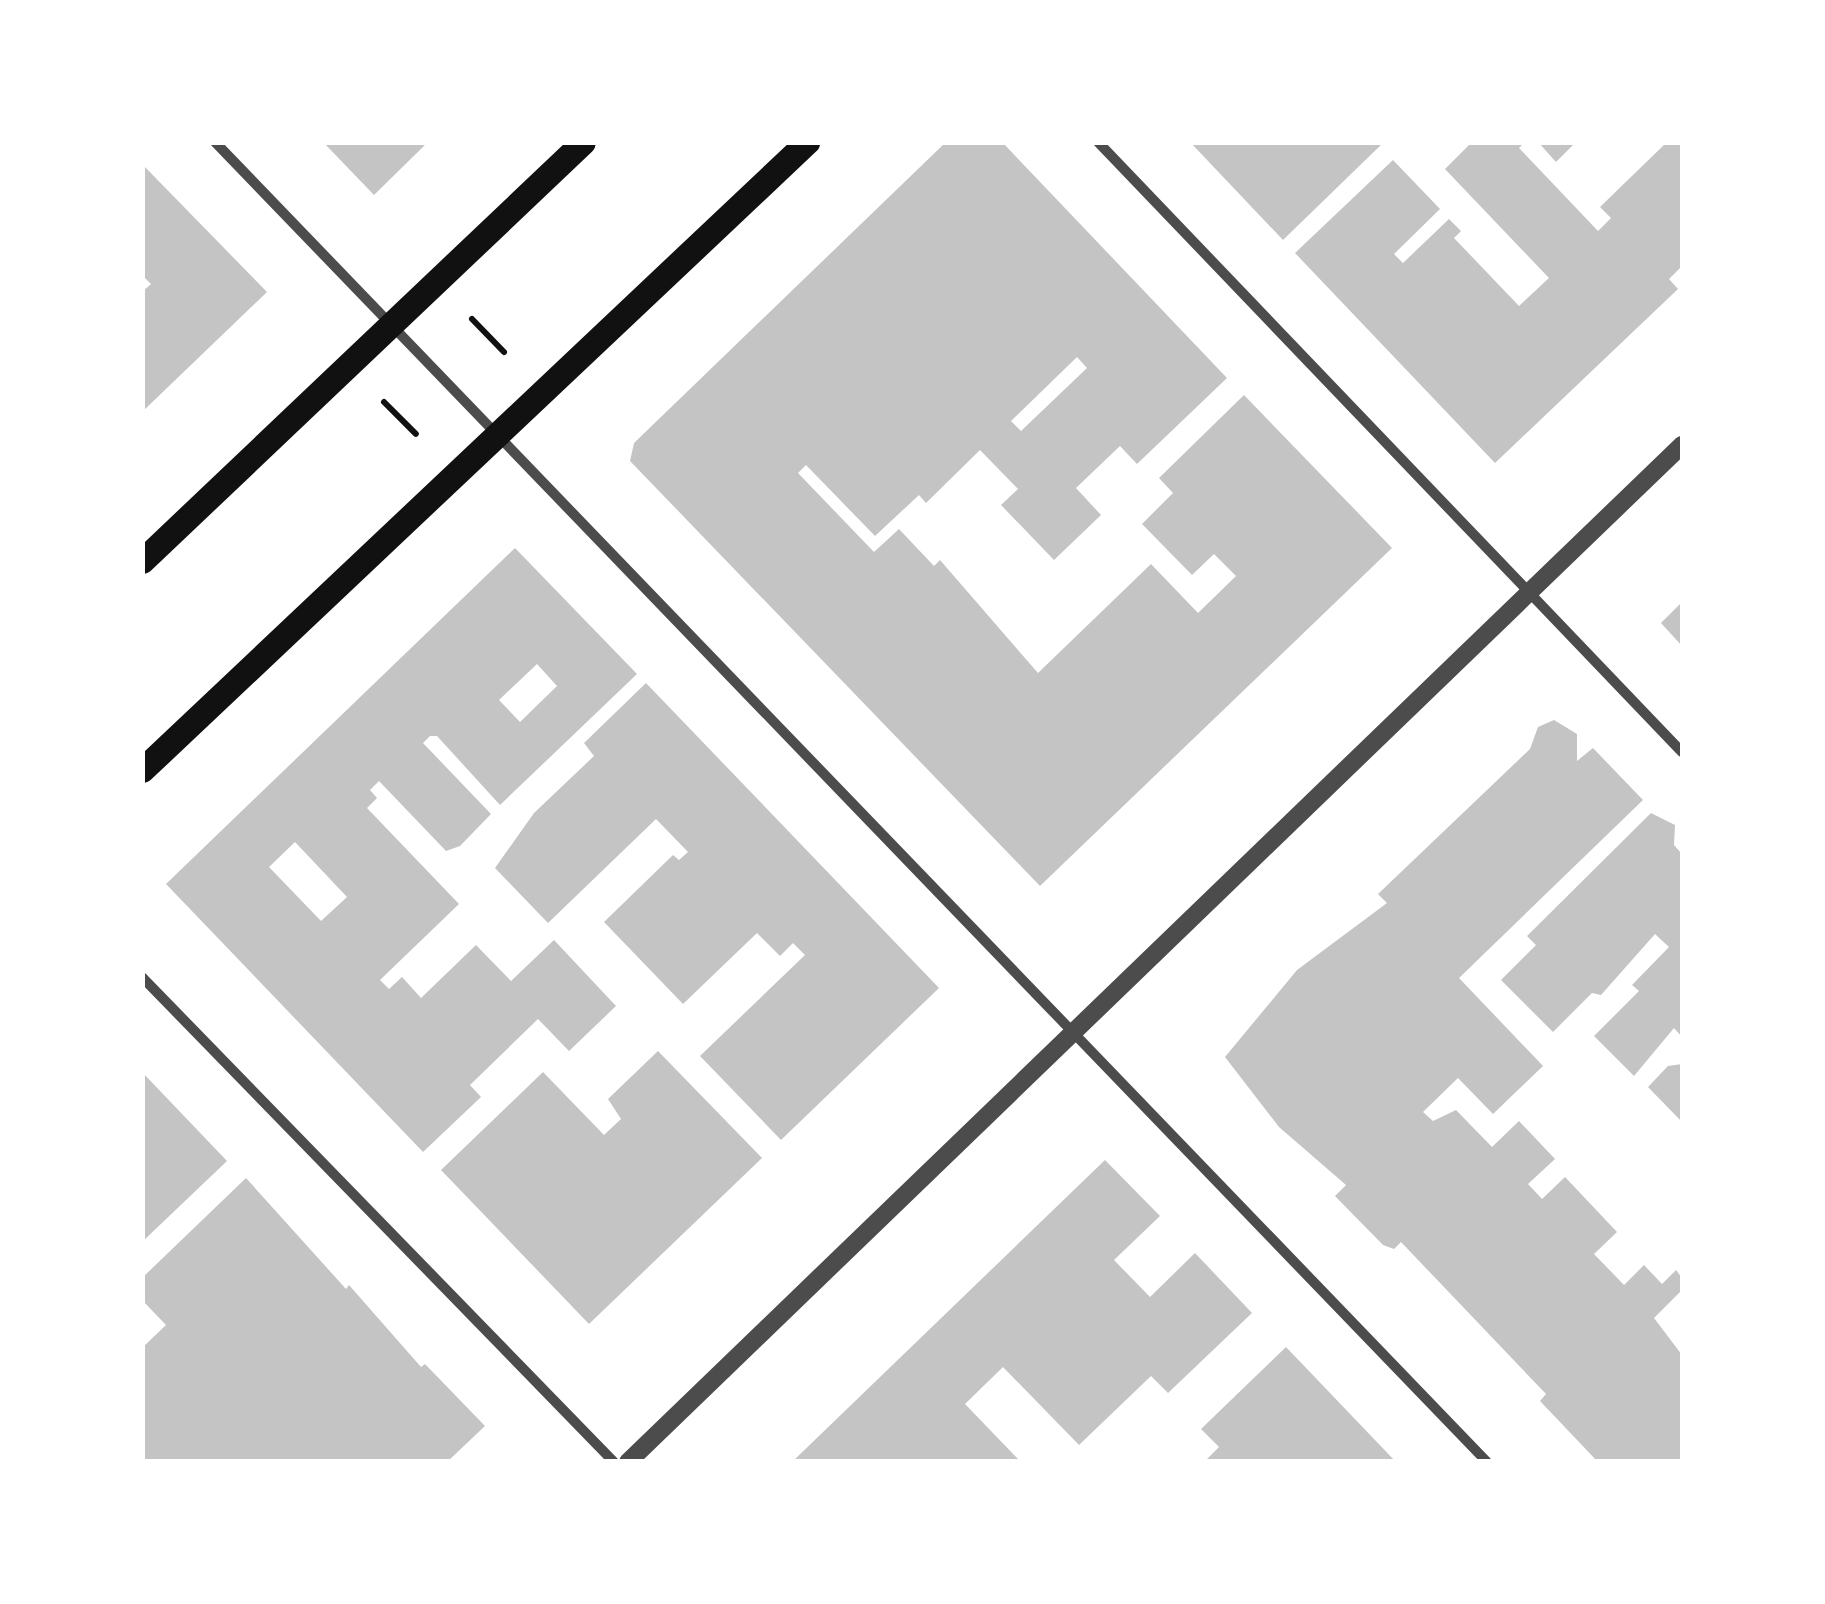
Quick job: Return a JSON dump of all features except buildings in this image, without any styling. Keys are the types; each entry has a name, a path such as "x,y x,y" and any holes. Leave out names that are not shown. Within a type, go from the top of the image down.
{"main road":[{"path":"142,561 582,142"},
{"path":"142,770 501,438 807,142"}],"street":[{"path":"215,142 1487,1462"},
{"path":"1098,142 1682,752"},
{"path":"628,1462 1682,445"},
{"path":"142,976 614,1462"}],"path":[{"path":"472,320 504,352"},
{"path":"384,402 416,434"}]}
